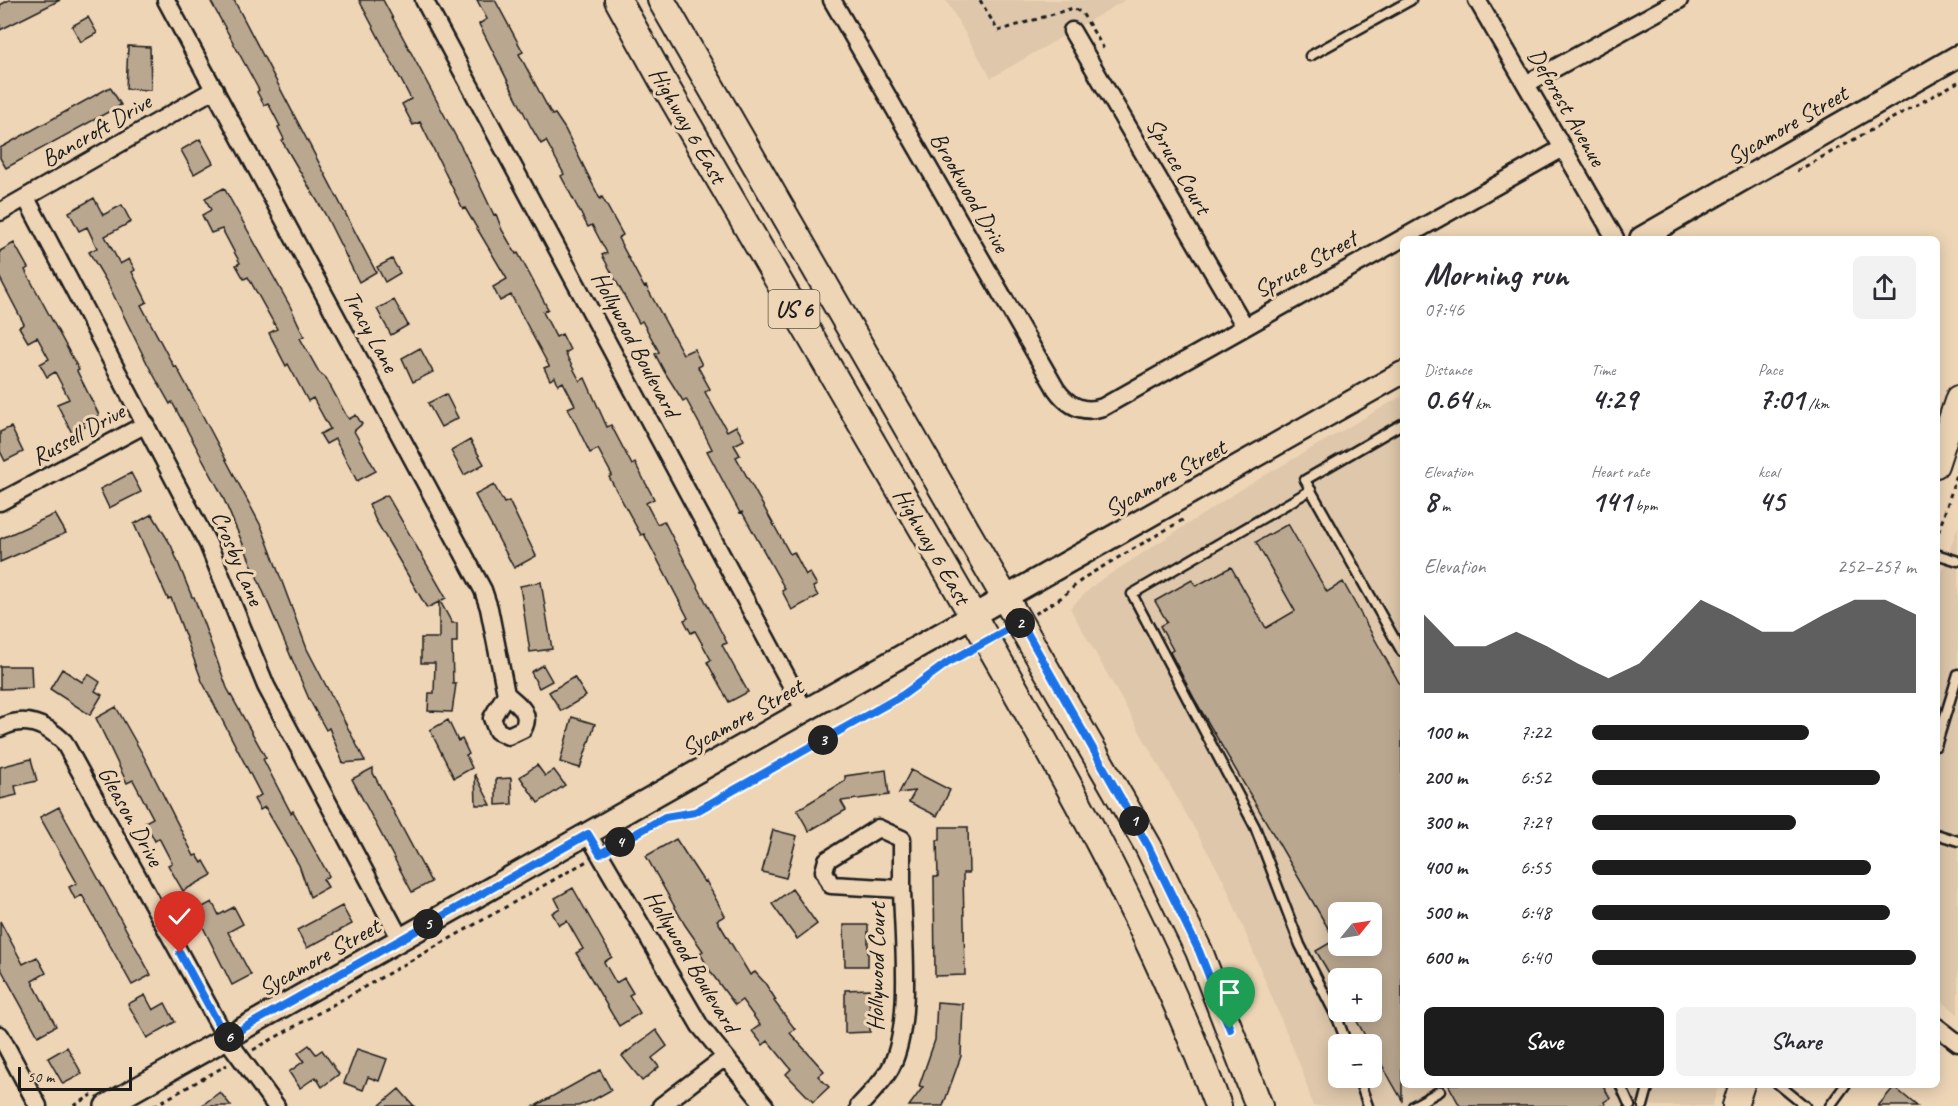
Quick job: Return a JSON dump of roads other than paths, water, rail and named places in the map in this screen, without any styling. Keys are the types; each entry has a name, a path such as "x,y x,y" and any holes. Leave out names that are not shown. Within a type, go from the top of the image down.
{"main road":[{"name":"Highway 6 East","path":"618,0 666,87 973,616 1118,875 1163,968 1218,1106"},
{"name":"Highway 6 East","path":"661,0 1148,846 1199,951 1258,1106"},
{"path":"1940,447 1949,407"},
{"path":"1735,1106 1741,1088"}],"street":[{"name":"Tracy Lane","path":"166,0 483,590 489,608 506,694"},
{"name":"Hollywood Boulevard","path":"424,0 805,711"},
{"name":"Brookwood Drive","path":"832,0 1056,389 1070,404"},
{"name":"Deforest Avenue","path":"1477,0 1614,236"},
{"path":"1526,84 1679,0"},
{"name":"Spruce Court","path":"1072,31 1244,325"},
{"name":"Sycamore Street","path":"1644,236 1958,56"},
{"name":"Bancroft Drive","path":"0,212 215,89"},
{"name":"Spruce Street","path":"1404,236 1563,148"},
{"name":"Crosby Lane","path":"26,198 208,544 275,704 401,939"},
{"name":"Spruce Street","path":"1070,404 1091,411 1103,407 1400,238"},
{"name":"Sycamore Street","path":"106,1106 1400,374"},
{"name":"Russell Drive","path":"0,502 146,424"},
{"name":"Gleason Drive","path":"0,728 26,722 40,724 52,730 64,742 226,1038 276,1106"},
{"name":"Hollywood Court","path":"859,1106 883,1079 897,1050 904,998 902,839 878,828 838,851 824,865 826,879 831,885 902,889"},
{"name":"Hollywood Boulevard","path":"588,834 700,1026 724,1059 765,1106"},
{"path":"1940,1029 1958,1043"},
{"path":"0,1035 38,1106"},
{"path":"661,1106 724,1059"}],"lane":[{"path":"1310,56 1411,0"},
{"path":"1400,425 1305,480 1400,648"},
{"path":"1311,490 1132,594 1255,826 1300,945 1343,1034"},
{"path":"1940,555 1958,561"},
{"path":"1940,733 1958,674"},
{"path":"1940,835 1958,841"},
{"path":"1362,1088 1368,1106"},
{"path":"1622,1088 1630,1106"},
{"path":"1643,1106 1648,1088"},
{"path":"1785,1088 1806,1106"},
{"path":"1830,1106 1843,1088"},
{"path":"1413,1106 1440,1091"}]}
